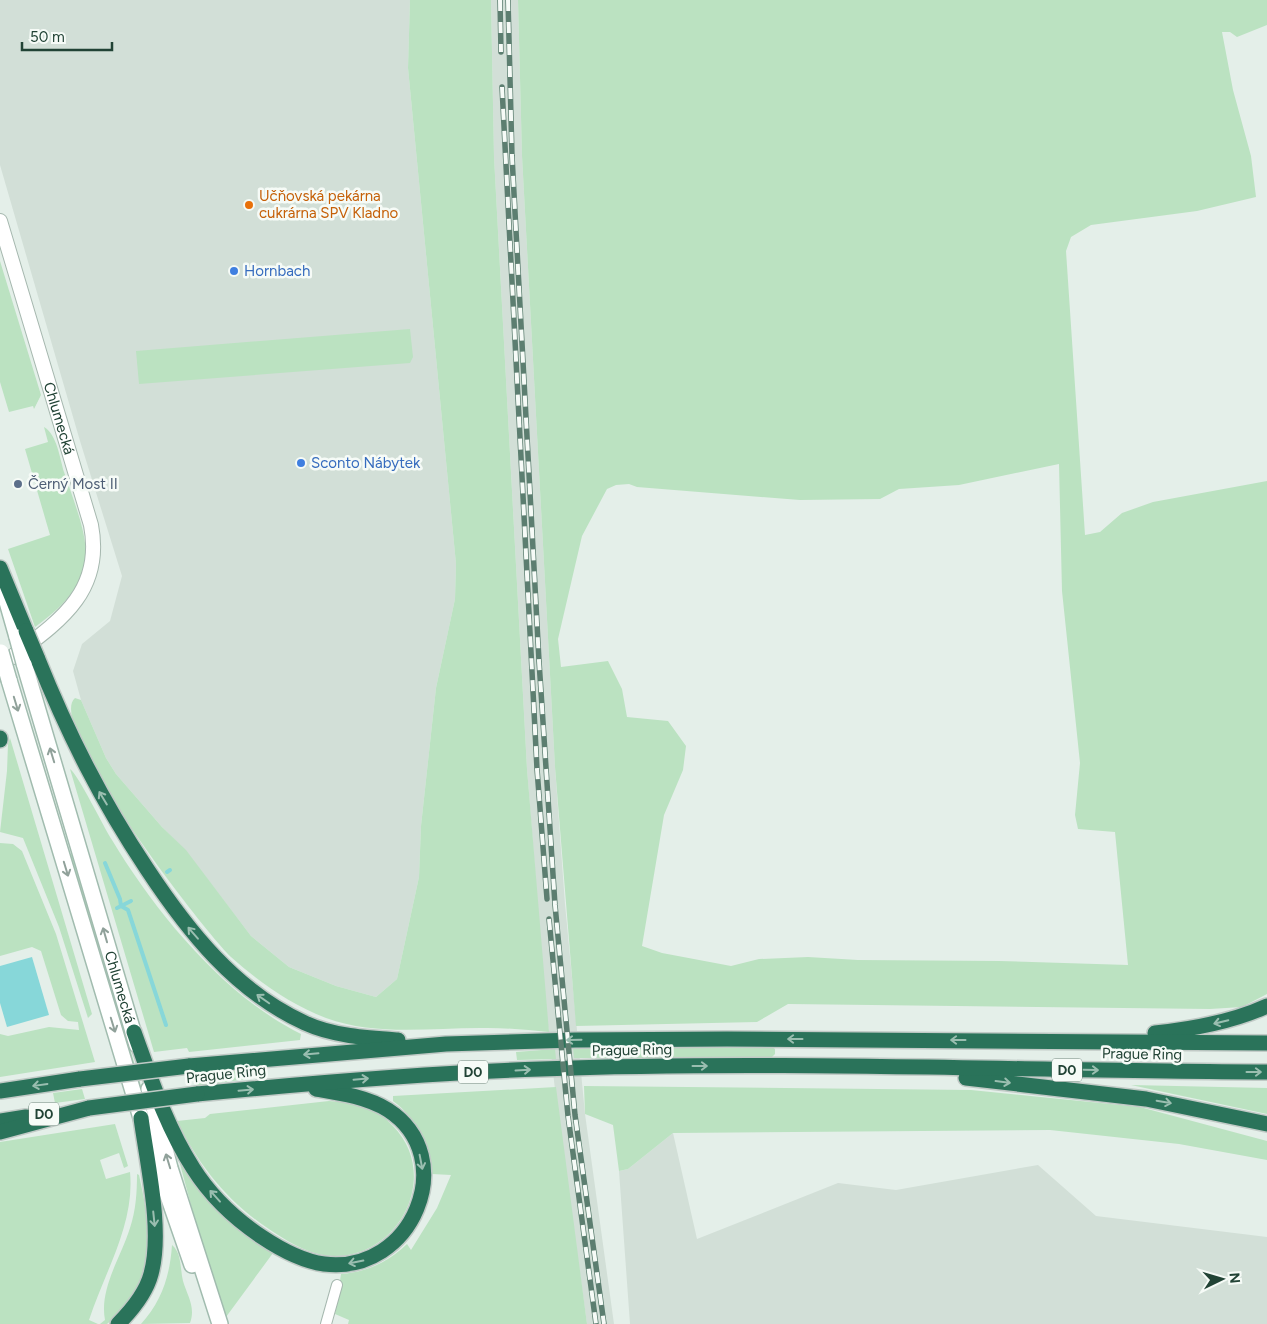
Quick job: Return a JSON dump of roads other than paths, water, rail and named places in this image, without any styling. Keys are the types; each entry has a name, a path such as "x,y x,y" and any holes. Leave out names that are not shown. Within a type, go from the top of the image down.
{"highway":[{"path":"0,568 31,660 83,762 128,840 184,922 226,969 252,991 278,1009 322,1030 369,1038 446,1044"},
{"path":"1094,1040 1188,1030 1245,1016 1267,1006"},
{"path":"134,1032 158,1100 178,1140 200,1178 227,1208 268,1240 306,1259 339,1264 356,1263 373,1257 398,1239 417,1210 422,1192 423,1172 415,1143 406,1126 382,1107 341,1093 295,1085"},
{"name":"Prague Ring","path":"0,1091 189,1066 321,1053 446,1044 664,1039 1094,1040 1267,1043"},
{"name":"Prague Ring","path":"0,1121 197,1094 295,1085 540,1069 756,1066 1267,1072"},
{"path":"868,1068 1146,1099 1267,1124"},
{"path":"0,1132 89,1108"},
{"path":"118,1324 143,1294 151,1275 155,1254 154,1219 142,1118"}],"main road":[{"path":"0,580 21,634"},
{"name":"Chlumecká","path":"0,651 142,1118 188,1256 219,1324"},
{"name":"Chlumecká","path":"31,660 165,1150 219,1324"}],"street":[{"name":"Chlumecká","path":"0,221 91,525 94,552 89,578 75,604 0,666"},
{"path":"326,1324 338,1285"}],"water":[{"path":"32,957 49,1015 7,1027 0,1003 0,966"}],"waterway":[{"path":"105,863 120,899 121,906 128,910 166,1025"},
{"path":"117,908 131,901"}],"railway":[{"path":"500,0 501,52"},
{"path":"508,0 512,156 539,661 555,905 575,1115 604,1324"},
{"path":"502,87 537,769 547,899"},
{"path":"549,919 568,1116 596,1324"}],"place":[{"name":"Učňovská pekárna cukrárna SPV Kladno","path":"249,205"},
{"name":"Hornbach","path":"234,271"},
{"name":"Sconto Nábytek","path":"301,463"},
{"name":"Černý Most II","path":"18,484"}]}
